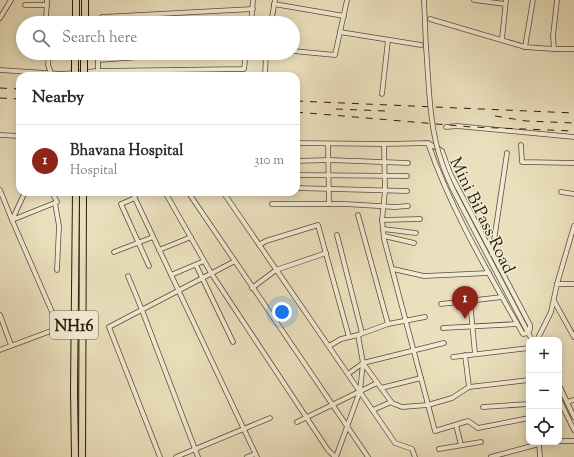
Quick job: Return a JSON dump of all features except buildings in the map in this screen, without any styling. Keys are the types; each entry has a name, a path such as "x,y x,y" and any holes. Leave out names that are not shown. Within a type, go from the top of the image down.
{"highway":[{"path":"76,0 76,16"},
{"path":"85,0 85,16"},
{"path":"75,60 75,72"},
{"path":"84,60 84,72"},
{"name":"NH16","path":"75,457 74,391 76,196"},
{"name":"NH16","path":"82,457 83,196"}],"street":[{"path":"0,18 11,0"},
{"path":"46,16 47,0"},
{"path":"252,16 253,0"},
{"path":"300,52 335,55 347,0"},
{"name":"Mini BiPass Road","path":"424,0 426,47 435,136 441,163 453,190 530,337"},
{"path":"474,0 506,2 502,39"},
{"path":"525,47 533,0"},
{"path":"554,49 553,36 557,0"},
{"path":"272,16 274,2 344,16"},
{"path":"25,5 47,5"},
{"path":"115,16 167,12 253,9"},
{"path":"430,19 525,47 574,49"},
{"path":"340,32 421,45"},
{"path":"382,94 388,40"},
{"path":"48,60 48,65 51,72"},
{"path":"98,60 98,71"},
{"path":"86,72 244,69 245,60"},
{"path":"265,72 266,60"},
{"path":"0,70 34,72"},
{"path":"446,127 457,126 574,137"},
{"path":"0,135 16,136"},
{"path":"300,143 428,143 442,151 450,173 530,325 528,333 523,334 517,324 453,205 437,169 428,143"},
{"path":"328,144 329,204"},
{"path":"384,144 384,191 382,220 384,236 435,431 468,421 478,428 526,419"},
{"path":"521,145 522,162 574,163"},
{"path":"492,254 507,153"},
{"path":"300,160 408,163"},
{"path":"300,175 407,176"},
{"path":"300,188 407,192"},
{"path":"0,190 60,328 0,350"},
{"path":"561,192 574,194"},
{"path":"12,220 23,196"},
{"path":"54,196 57,202 54,203 58,226 57,270"},
{"path":"167,196 211,273 307,418 335,457"},
{"path":"191,196 368,457"},
{"path":"226,196 395,443 412,449 414,457"},
{"path":"149,266 121,204 135,198 256,455 247,457"},
{"path":"12,220 54,203"},
{"path":"272,204 408,206"},
{"path":"358,215 388,324"},
{"path":"382,220 420,219"},
{"path":"260,245 266,241 318,225 349,337"},
{"path":"538,337 551,312 557,284 574,226"},
{"path":"383,229 416,233"},
{"path":"335,457 360,391 363,363 360,334 336,235"},
{"path":"384,236 414,244"},
{"path":"114,252 153,237"},
{"path":"159,250 190,237"},
{"path":"252,288 276,270 326,253"},
{"path":"171,276 204,261"},
{"path":"160,457 109,326 235,261"},
{"path":"196,265 233,342"},
{"path":"393,269 424,276 489,273"},
{"path":"128,276 198,457"},
{"path":"557,284 574,284"},
{"path":"441,304 502,297"},
{"path":"470,301 475,354"},
{"path":"554,301 574,337"},
{"path":"0,316 11,345"},
{"path":"329,346 341,339 388,324 426,316"},
{"path":"443,328 517,324"},
{"path":"348,374 363,363 444,342"},
{"path":"453,356 526,348"},
{"path":"465,355 469,387"},
{"path":"363,363 391,402 402,407 428,405 452,398 469,387 526,380"},
{"path":"381,388 422,378"},
{"path":"297,422 377,383"},
{"path":"562,391 574,417"},
{"path":"568,402 574,400"},
{"path":"373,410 391,402"},
{"path":"483,407 526,404"},
{"path":"562,405 574,430"},
{"path":"176,457 270,418"},
{"path":"456,425 461,445"},
{"path":"562,441 574,441"},
{"path":"440,449 481,442"},
{"path":"491,457 532,445"},
{"path":"539,445 540,457"}],"railway":[{"path":"0,88 16,89"},
{"path":"0,98 16,99"},
{"path":"300,101 574,113"},
{"path":"336,109 386,111"},
{"path":"300,112 472,127 574,131"},
{"path":"495,116 526,121 574,123"}],"place":[{"name":"Bhavana Hospital","path":"465,319"}]}
